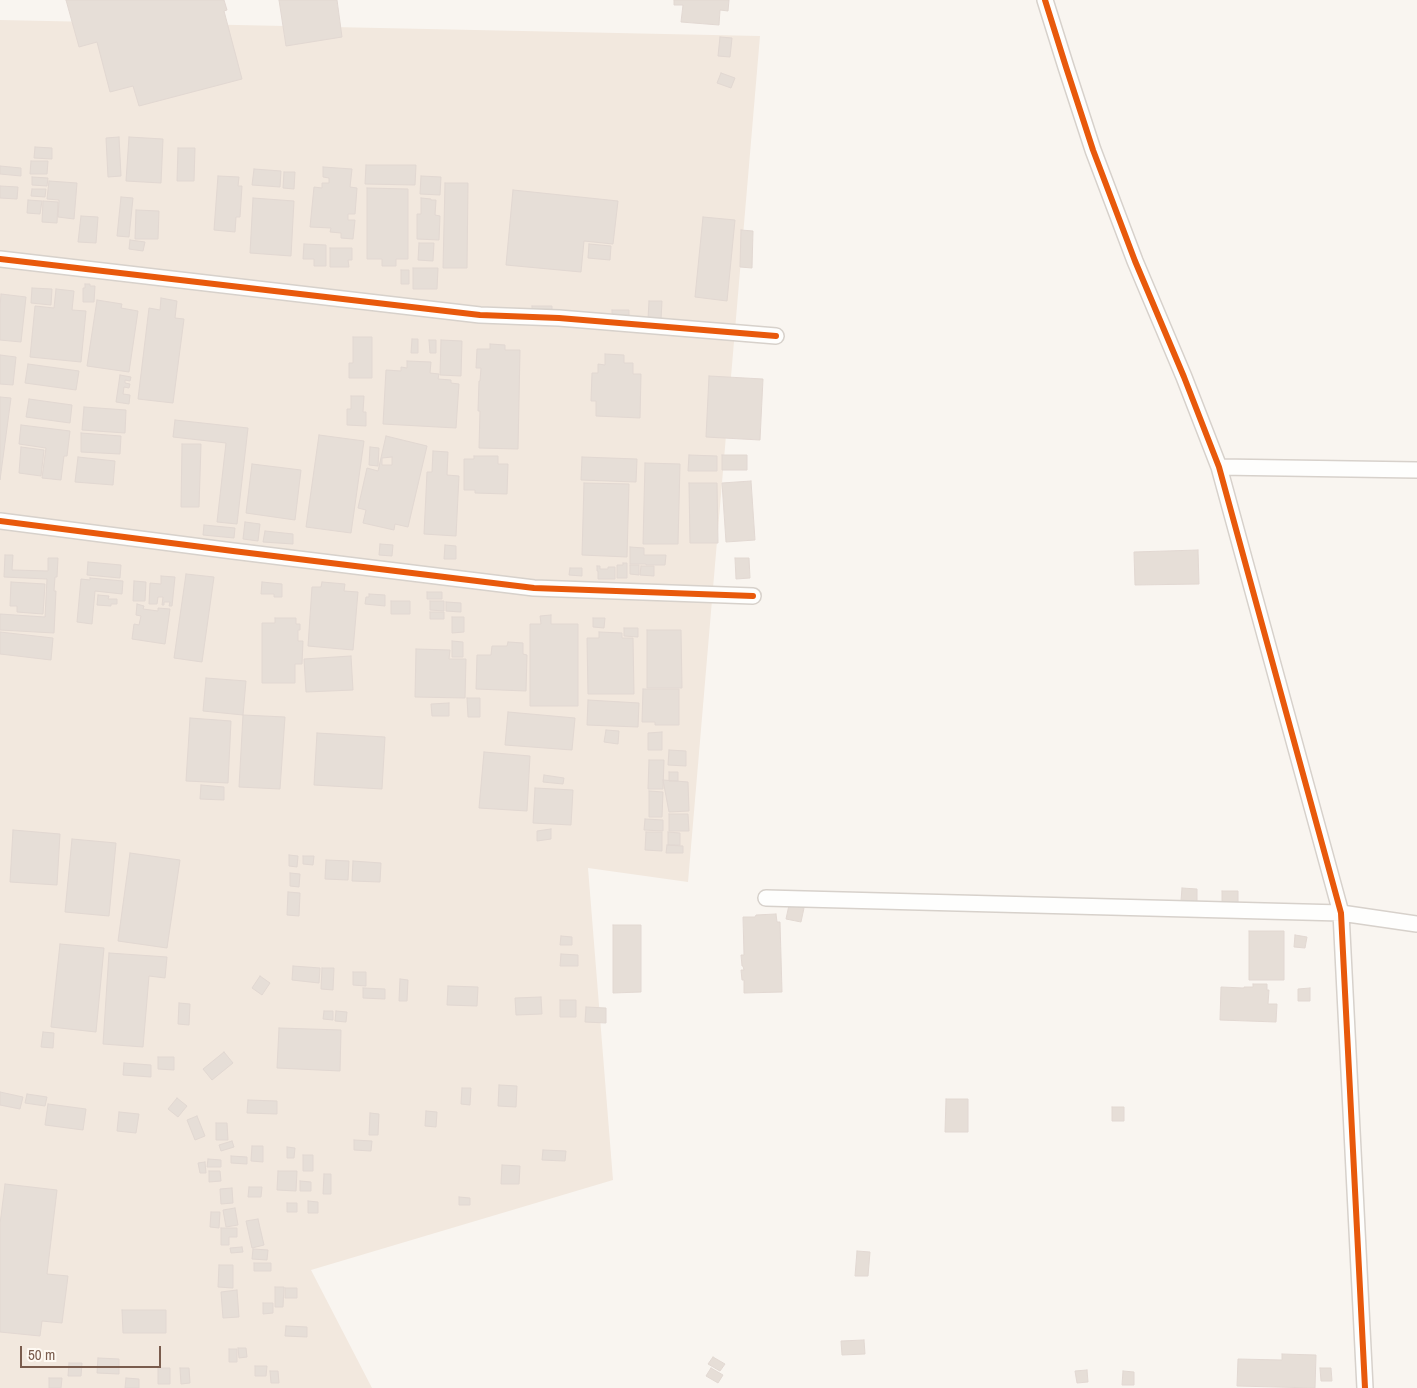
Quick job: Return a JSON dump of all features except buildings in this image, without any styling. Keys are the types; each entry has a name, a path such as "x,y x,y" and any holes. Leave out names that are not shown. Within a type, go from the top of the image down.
{"street":[{"path":"1046,0 1093,150 1135,261 1184,377 1219,468 1341,913 1365,1388"},
{"path":"0,259 480,315 559,318 776,336"},
{"path":"1219,468 1417,470"},
{"path":"0,521 534,588 753,596"},
{"path":"766,898 1341,913 1417,924"}],"shaded area":[{"path":"0,20 760,36 688,882 588,868 613,1180 311,1270 372,1388 0,1388"}],"cycle path":[{"path":"1045,0 1093,150 1135,261 1184,377 1219,467 1341,913 1365,1388"},
{"path":"0,259 480,315 559,318 776,336"},
{"path":"0,521 534,588 753,596"}]}
